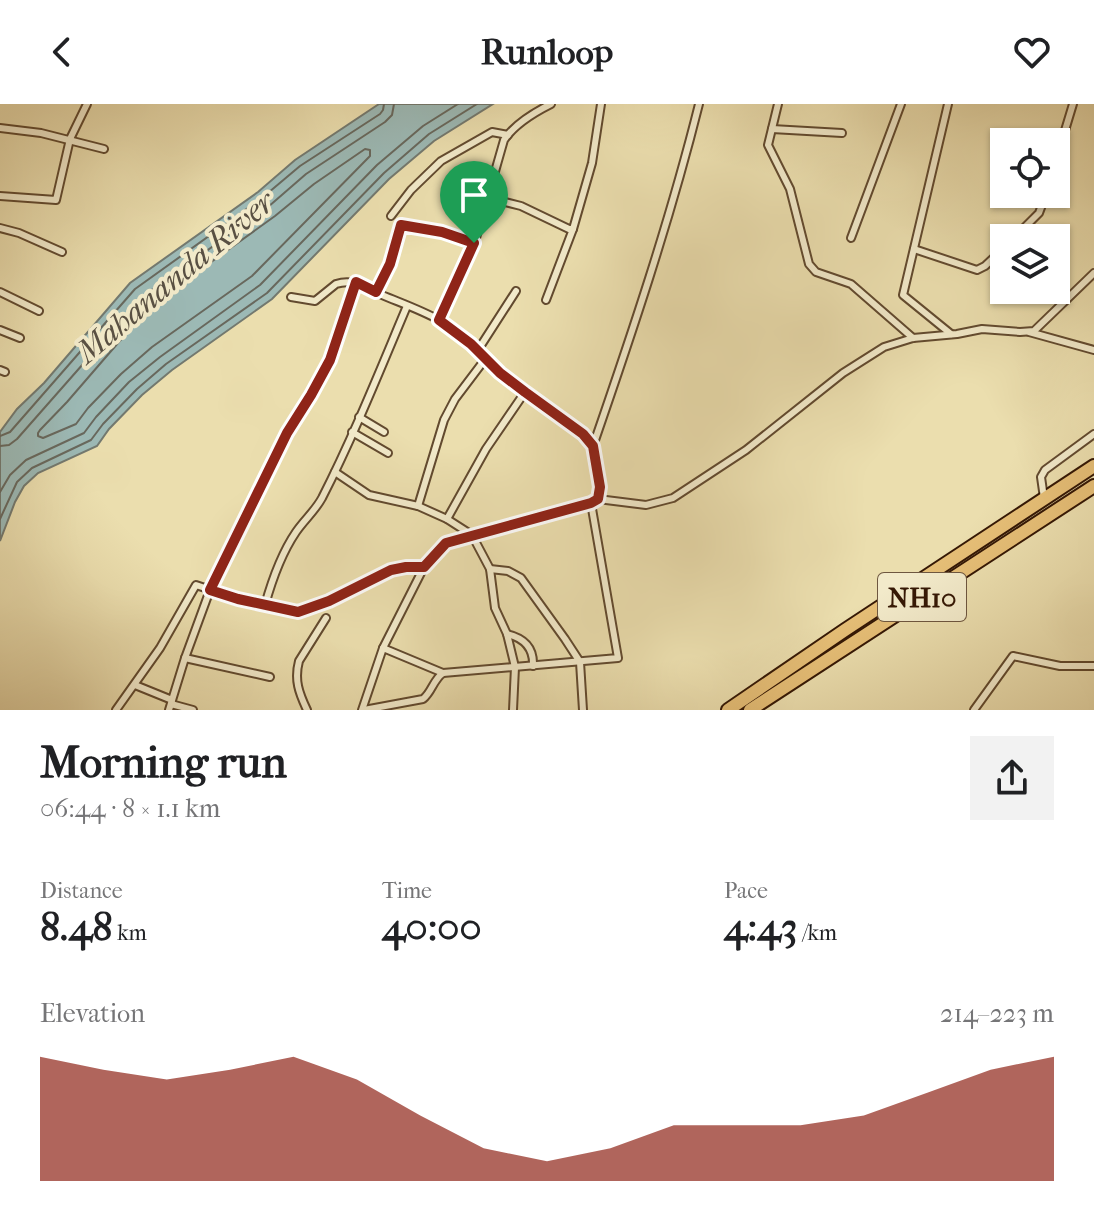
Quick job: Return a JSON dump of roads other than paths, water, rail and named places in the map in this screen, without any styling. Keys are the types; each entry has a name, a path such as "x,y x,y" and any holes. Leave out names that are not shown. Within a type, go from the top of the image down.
{"highway":[{"path":"728,710 1094,466"},
{"name":"NH10","path":"750,710 1094,486"}],"street":[{"path":"0,196 56,200 70,139 87,104"},
{"path":"439,320 474,243 502,146 508,135 551,104"},
{"path":"546,300 573,229 592,163 601,104"},
{"path":"598,499 600,487 593,446 631,339 699,104"},
{"path":"778,104 769,149 790,189 802,242 812,268 851,284 913,338"},
{"path":"851,238 901,104"},
{"path":"948,104 903,296 951,334"},
{"path":"1066,128 1073,104"},
{"path":"0,128 41,133 104,149"},
{"path":"772,129 842,133"},
{"path":"391,216 411,190 441,161 492,132 508,135"},
{"path":"489,198 521,206 573,229"},
{"path":"1028,224 1041,208"},
{"path":"376,292 390,264 401,225 442,232 474,243"},
{"path":"0,228 62,252"},
{"path":"914,249 977,270 990,261"},
{"path":"1029,332 1037,328 1094,273"},
{"path":"291,297 315,301 336,284 356,282 439,320 525,392 583,434 593,446"},
{"path":"171,705 210,590 287,433 330,360 356,282"},
{"path":"478,350 516,291"},
{"path":"0,292 39,311"},
{"path":"265,605 288,545 318,505 335,472 407,306"},
{"path":"443,673 423,699 363,710 383,648 424,567 446,543 598,499 646,505 673,498 746,450 864,358 884,347 913,338 982,329 1029,332 1094,350"},
{"path":"0,330 20,338"},
{"path":"418,506 444,420 455,399 486,358"},
{"path":"447,519 486,449 525,392"},
{"path":"359,417 384,432"},
{"path":"352,432 388,453"},
{"path":"1044,498 1041,477 1045,470 1094,434"},
{"path":"335,472 369,495 418,506 472,535 490,569 495,608 507,634 515,667 513,710"},
{"path":"383,648 443,673 616,659 619,656 591,503"},
{"path":"116,710 160,648 195,586 294,612 329,601 391,570 424,567"},
{"path":"490,569 508,571 521,578 565,639 580,662 583,710"},
{"path":"307,710 297,687 297,667 326,618"},
{"path":"507,634 519,637 525,643 533,655 533,666"},
{"path":"974,710 1013,656 1060,666 1094,666"},
{"path":"185,658 270,677"},
{"path":"135,685 171,705 193,710"}],"water":[{"name":"Mahananda River","path":"379,104 493,104 434,141 389,179 272,299 142,395 97,446 38,473 24,486 15,502 0,541 0,432 17,409 44,383 130,283 258,192 295,160"}]}
